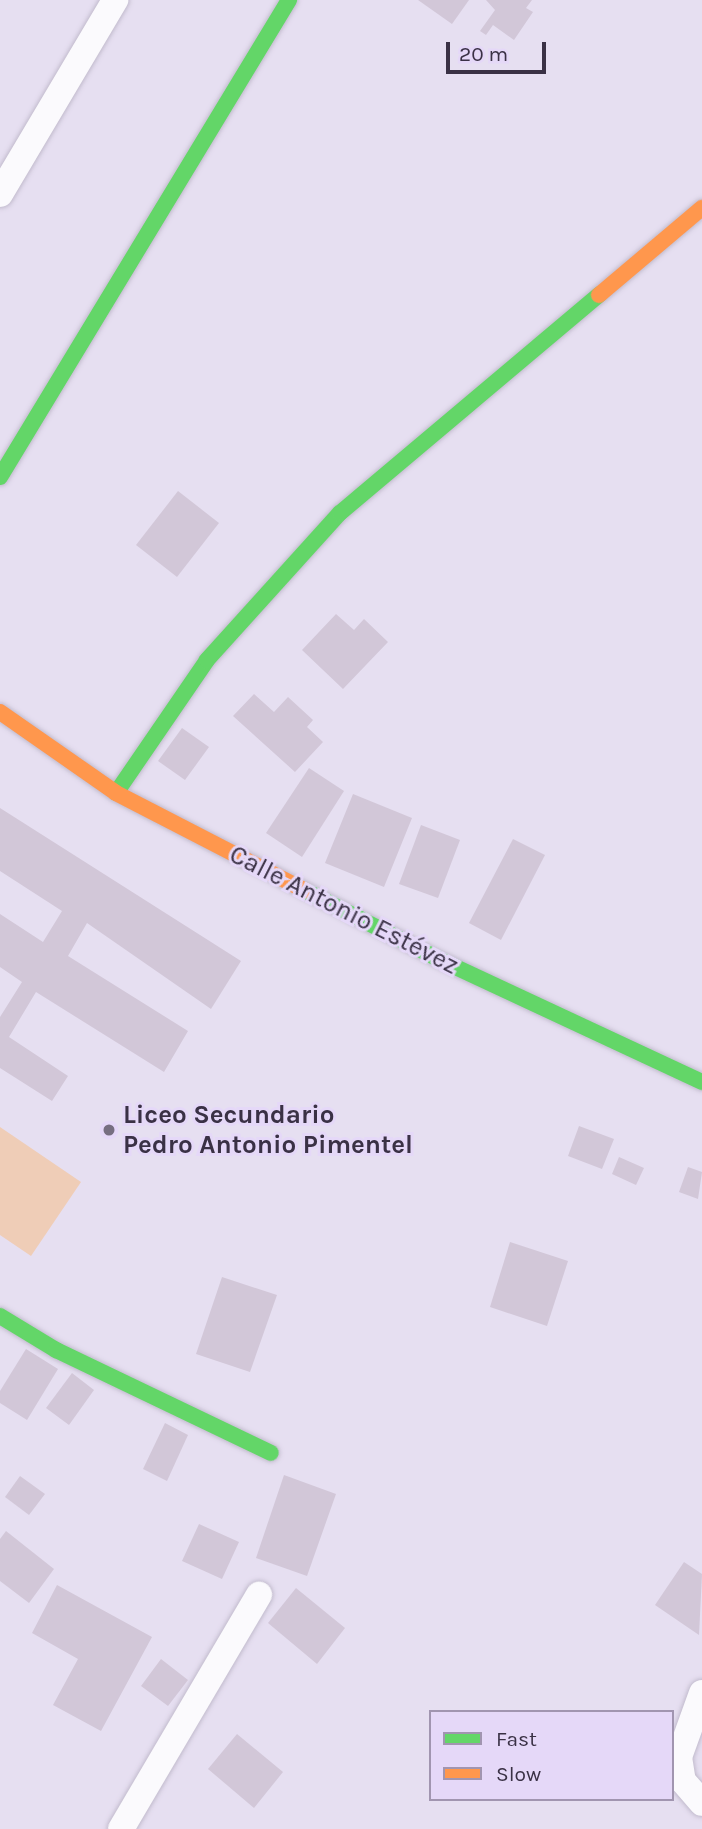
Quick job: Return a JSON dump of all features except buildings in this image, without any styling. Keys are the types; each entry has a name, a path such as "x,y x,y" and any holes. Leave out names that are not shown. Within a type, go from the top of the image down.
{"street":[{"path":"0,194 115,0"},
{"path":"0,477 289,0"},
{"path":"116,793 207,660 340,513 702,208"},
{"name":"Calle Antonio Estévez","path":"0,712 116,793 438,959 702,1082"},
{"path":"0,1316 57,1350 271,1453"},
{"path":"121,1829 259,1595"},
{"path":"702,1693 679,1757 683,1781 702,1803"}],"shaded area":[{"path":"0,1127 81,1182 31,1256 0,1235"}],"traffic: fast":[{"path":"0,477 289,0"},
{"path":"116,793 207,660 340,513 599,295"},
{"path":"304,890 438,959 702,1082"},
{"path":"0,1316 56,1350 271,1453"}],"traffic: slow":[{"path":"599,295 702,208"},
{"path":"0,712 116,793 304,890"}],"place":[{"name":"Liceo Secundario Pedro Antonio Pimentel","path":"109,1130"}]}
